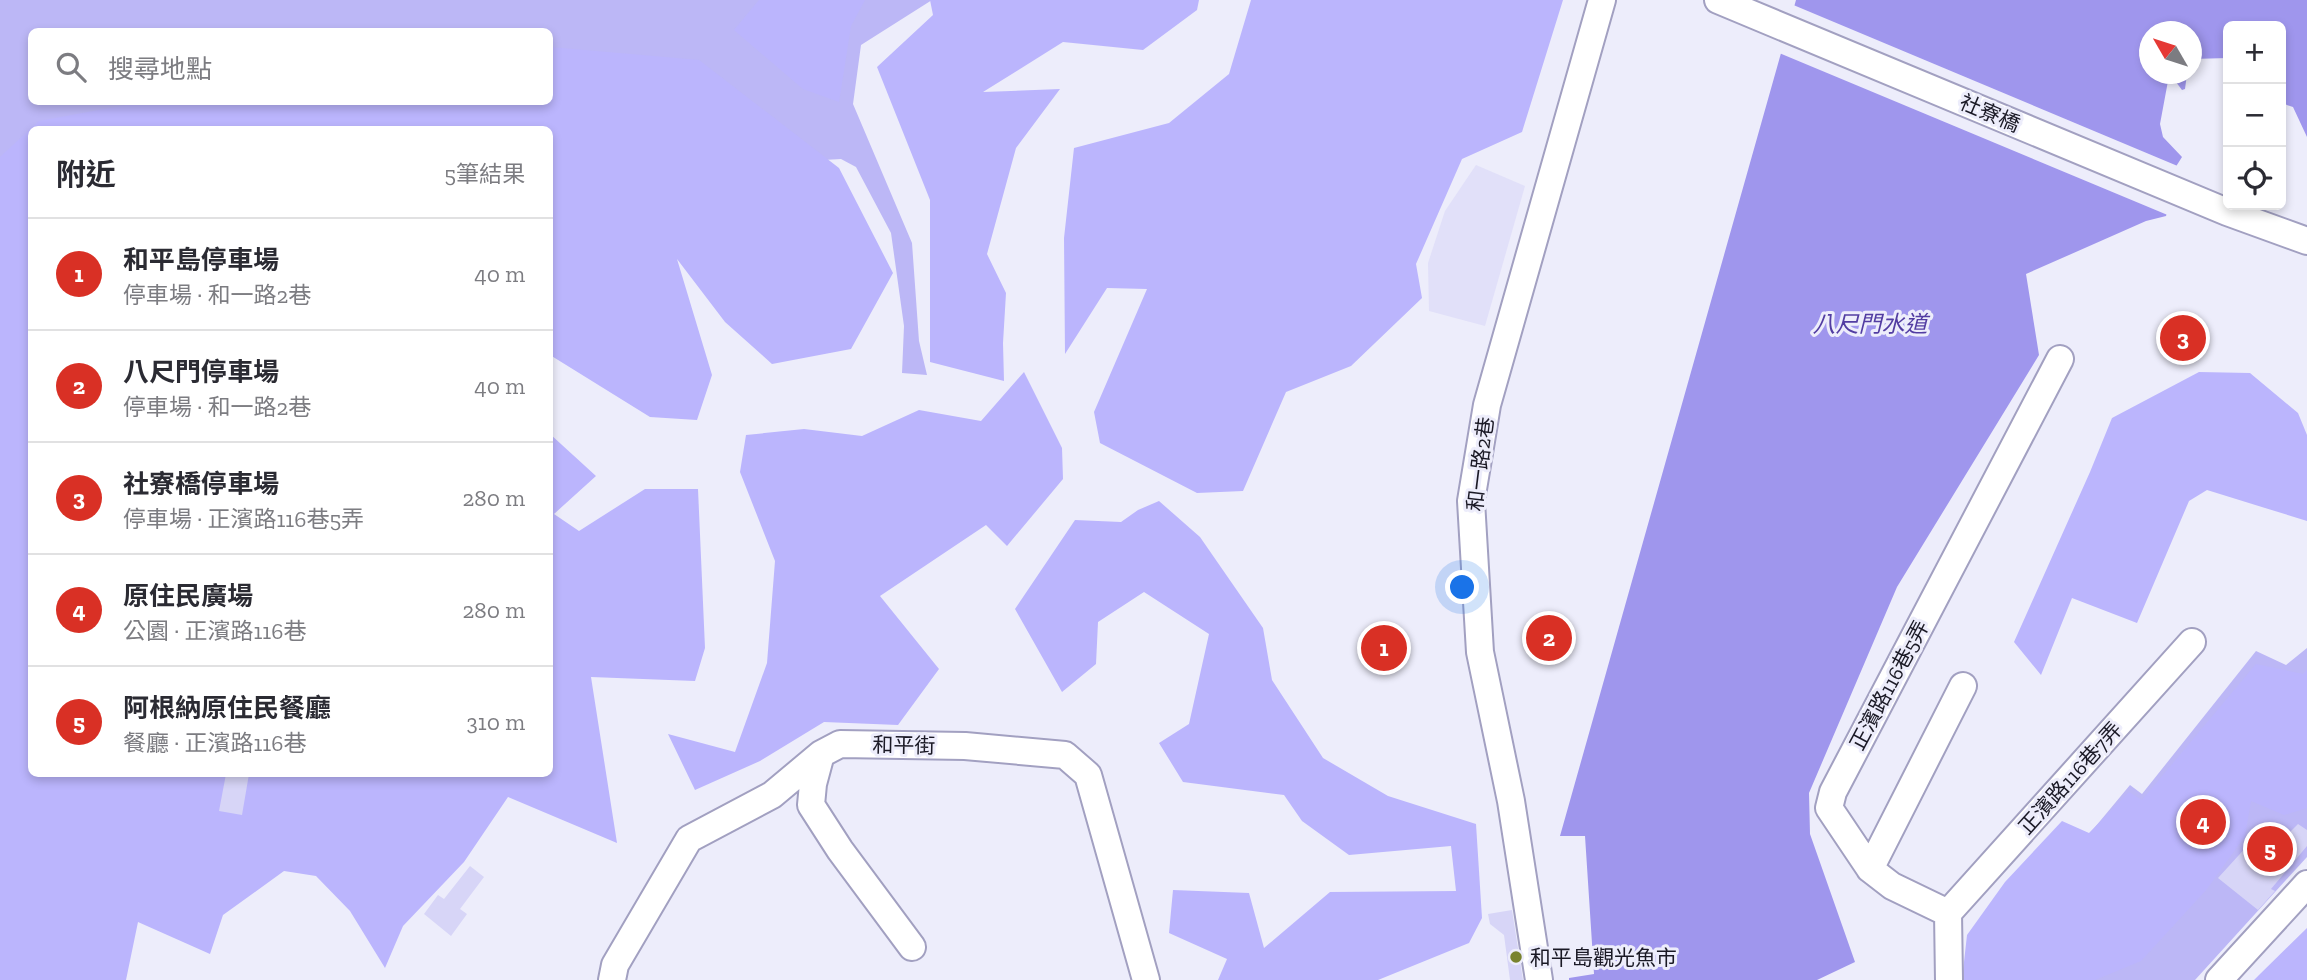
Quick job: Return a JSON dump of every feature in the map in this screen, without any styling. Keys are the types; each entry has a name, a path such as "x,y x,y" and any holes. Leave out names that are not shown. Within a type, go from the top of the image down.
{"street":[{"name":"和一路2巷","path":"1539,980 1511,801 1479,652 1471,501 1487,405 1602,0"},
{"name":"社寮橋","path":"1718,0 2227,212 2307,241"},
{"name":"正濱路116巷5弄","path":"1948,913 1892,886 1870,869 1829,808 1832,792 2060,359"},
{"name":"正濱路116巷7弄","path":"1948,913 2192,642"},
{"path":"1870,869 1963,686"},
{"name":"和平街","path":"612,980 615,965 689,839 772,795 821,754 840,744 965,746 1065,755 1088,775 1146,980"},
{"path":"821,754 811,805 840,850 912,947"},
{"path":"2219,980 2307,884"},
{"path":"1948,913 1949,980"}],"shaded area":[{"path":"0,0 932,0 861,45 853,104 912,243 919,341 927,375 902,373 904,326 891,233 856,167 841,159 584,174 553,86 553,28 28,28 28,105 386,105 89,126 28,126 28,141 0,220"},
{"path":"759,0 865,0 851,26 839,102 803,89 734,30"},
{"path":"930,0 1199,0 1197,10 1143,50 1063,42 983,92 1060,89 1016,148 987,254 1006,293 1004,381 930,362 930,200 877,67 933,15"},
{"path":"1251,0 1563,0 1522,132 1462,159 1416,264 1422,298 1351,366 1286,392 1243,491 1197,493 1100,443 1094,412 1147,289 1107,288 1065,354 1064,238 1074,148 1169,123 1229,74"},
{"path":"553,47 699,60 839,168 893,273 851,349 772,364 725,322 677,259 712,375 697,420 650,417 553,357 553,126 34,126 39,121 126,105 553,105"},
{"path":"28,131 28,777 553,777 553,437 596,476 554,514 579,531 645,489 698,489 705,648 695,681 591,677 617,843 508,797 464,862 403,926 385,968 350,911 316,876 284,871 223,915 210,954 138,922 126,980 0,980 0,157"},
{"path":"1476,165 1525,186 1485,326 1429,311 1428,263 1445,211"},
{"path":"1024,372 1062,448 1063,479 1007,546 986,525 880,596 939,669 898,725 824,722 760,761 695,790 668,734 735,752 767,663 775,561 740,472 746,435 804,429 862,436 919,410 981,421"},
{"path":"2199,372 2250,373 2298,413 2307,435 2307,521 2207,490 2189,501 2137,623 2072,598 2041,675 2014,642 2112,418"},
{"path":"1159,501 1200,537 1263,628 1272,680 1323,758 1388,796 1476,824 1482,918 1469,943 1378,980 1218,980 1227,959 1169,933 1173,890 1249,893 1264,948 1330,892 1456,891 1451,846 1349,855 1302,821 1284,795 1183,782 1159,743 1189,724 1209,634 1144,592 1098,622 1096,664 1062,692 1015,609 1075,520 1121,522 1138,510"},
{"path":"2307,648 2307,857 2195,980 2013,980 2076,850 2130,785 2142,794 2256,651 2286,665"},
{"path":"2256,664 2303,674 2307,670 2307,808 2284,815 2251,801 2245,836 2207,889 2141,961 2095,980 1962,980 1967,935 2005,882 2062,821 2089,833 2129,792 2142,800"},
{"path":"2307,928 2307,980 2254,980 2259,975"}],"water":[{"name":"八尺門水道","path":"1796,0 2307,0 2307,137 2293,107 2286,105 2286,21 2223,21 2223,58 2202,59 2202,21 2139,21 2139,84 2167,84 2160,124 2163,137 2182,157 2170,176 2173,194 2166,216 2146,221 2026,274 2039,355 1897,587 1809,793 1810,834 1855,962 1817,980 1569,980 1594,974 1585,836 1560,836"},
{"name":"八尺門水道","path":"2178,84 2186,84 2182,90"}],"pier":[{"path":"1791,4 2180,167 2174,176 2176,194 2170,216 1777,52"}],"building":[{"path":"225,777 248,777 242,815 219,811"},
{"path":"2298,824 2307,830 2307,846 2271,889 2275,891 2258,910 2218,878 2249,844 2254,847 2277,834 2284,838"},
{"path":"470,866 484,877 460,909 467,914 451,936 424,914 438,895 444,899"},
{"name":"和平島觀光魚市","path":"1512,910 1523,980 1510,980 1504,935 1490,924 1488,914"}],"place":[{"name":"社寮橋停車場","path":"2183,338"},
{"name":"八尺門停車場","path":"1549,638"},
{"name":"和平島停車場","path":"1384,648"},
{"name":"原住民廣場","path":"2203,822"},
{"name":"阿根納原住民餐廳","path":"2270,849"},
{"name":"和平島觀光魚市","path":"1516,957"}]}
